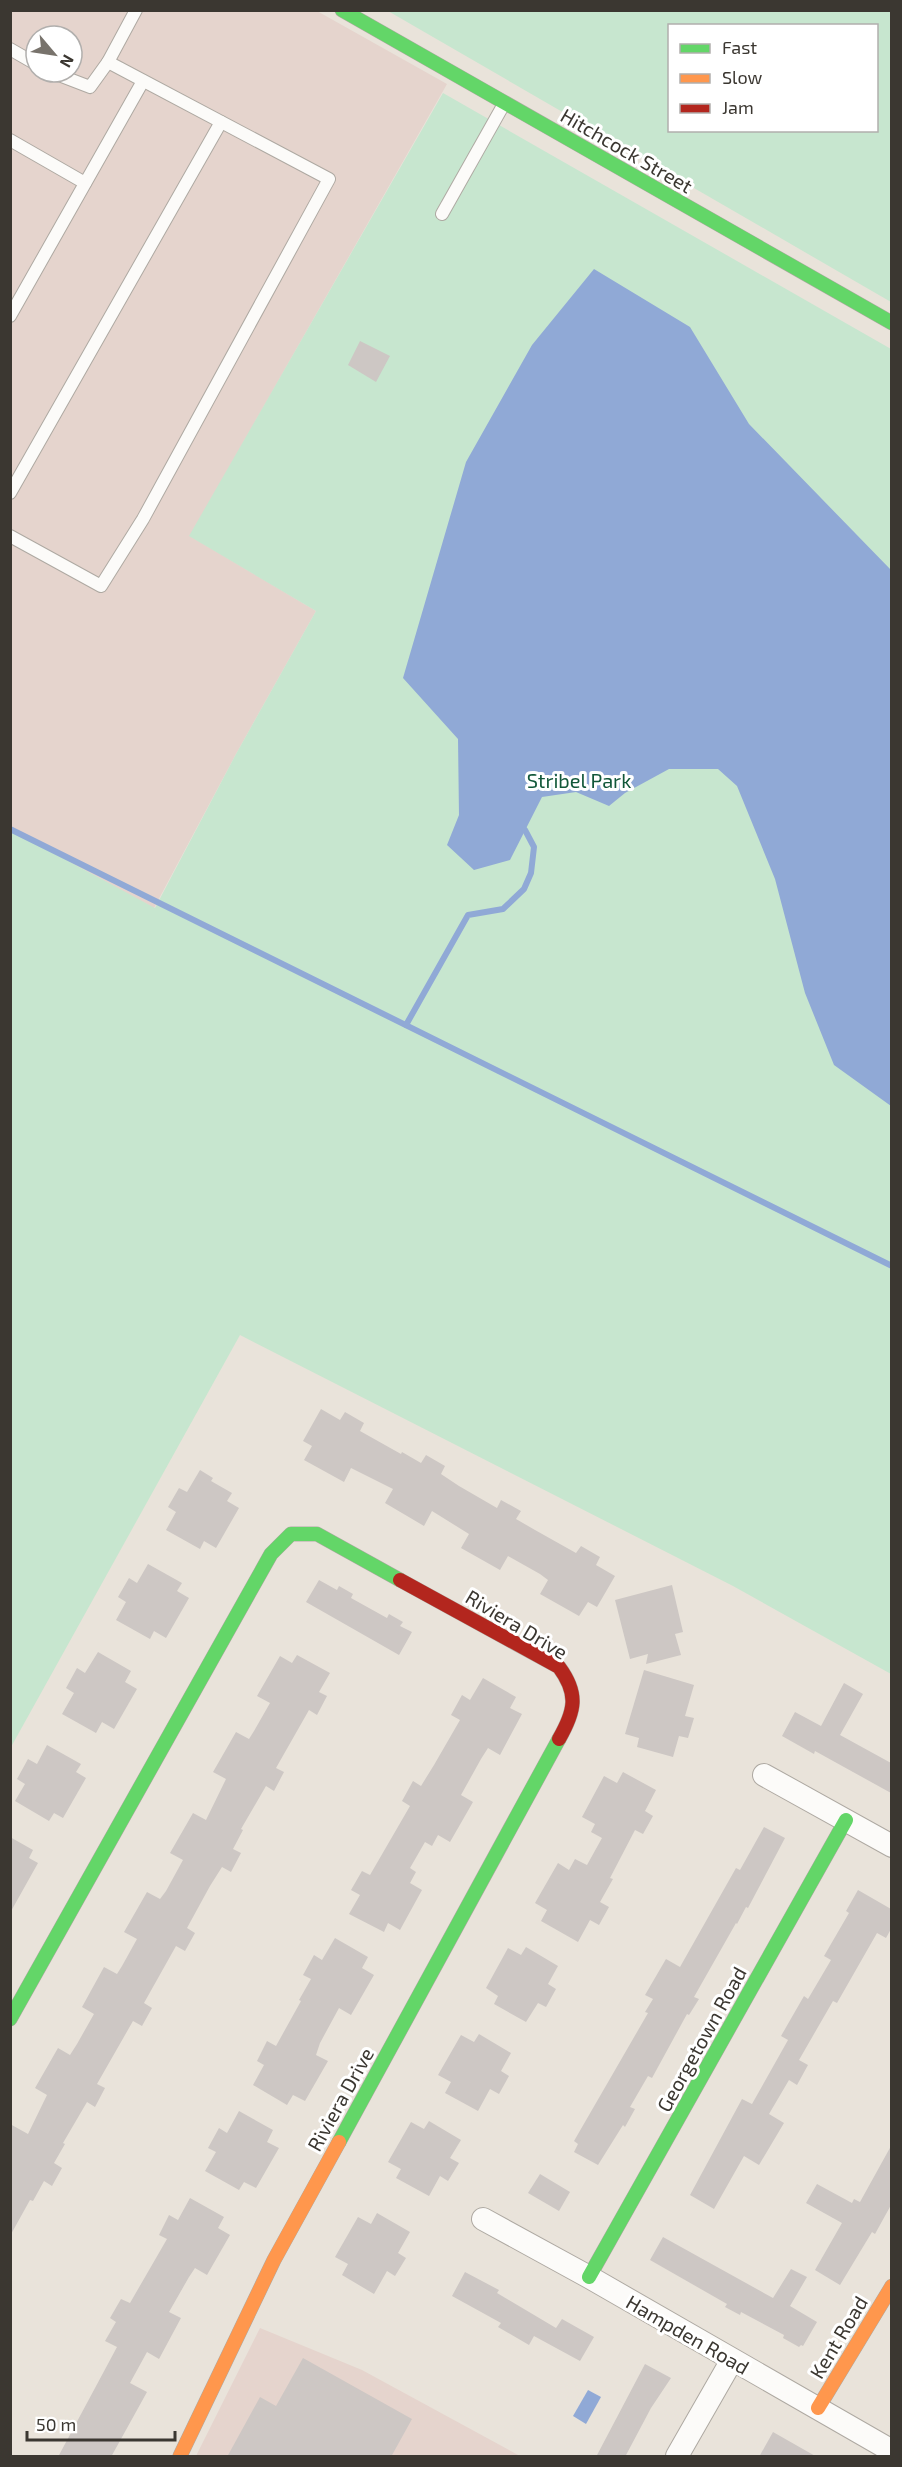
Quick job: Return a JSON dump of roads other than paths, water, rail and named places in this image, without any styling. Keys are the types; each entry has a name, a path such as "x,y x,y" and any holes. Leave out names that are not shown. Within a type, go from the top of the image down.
{"street":[{"name":"Hitchcock Street","path":"342,10 891,323"},
{"name":"Riviera Drive","path":"10,2019 271,1554 291,1534 317,1534 559,1667 571,1683 573,1701 570,1720 274,2260 180,2457"},
{"path":"764,1775 891,1846"},
{"name":"Georgetown Road","path":"589,2277 846,1820"},
{"name":"Hampden Road","path":"483,2219 589,2277 891,2451"},
{"name":"Kent Road","path":"818,2408 891,2286"},
{"path":"677,2457 732,2360"}],"lane":[{"path":"82,84 90,87 108,62 136,10"},
{"path":"10,49 24,57"},
{"path":"10,536 101,586 143,519 330,179 108,62"},
{"path":"10,316 143,81"},
{"path":"442,214 505,103"},
{"path":"10,493 221,122"},
{"path":"10,140 85,183"}],"water":[{"path":"594,269 690,327 749,424 891,570 891,1106 834,1065 805,993 775,879 737,786 718,769 669,769 625,793 609,806 576,792 542,797 510,860 474,870 447,845 459,815 458,739 403,678 466,462 532,345"},
{"path":"588,2390 601,2397 586,2424 573,2416"}],"waterway":[{"path":"10,829 892,1266"},
{"path":"406,1025 468,915 503,909 524,889 531,873 534,847 525,830"}],"park label":[{"name":"Stribel Park","path":"579,780"}]}
